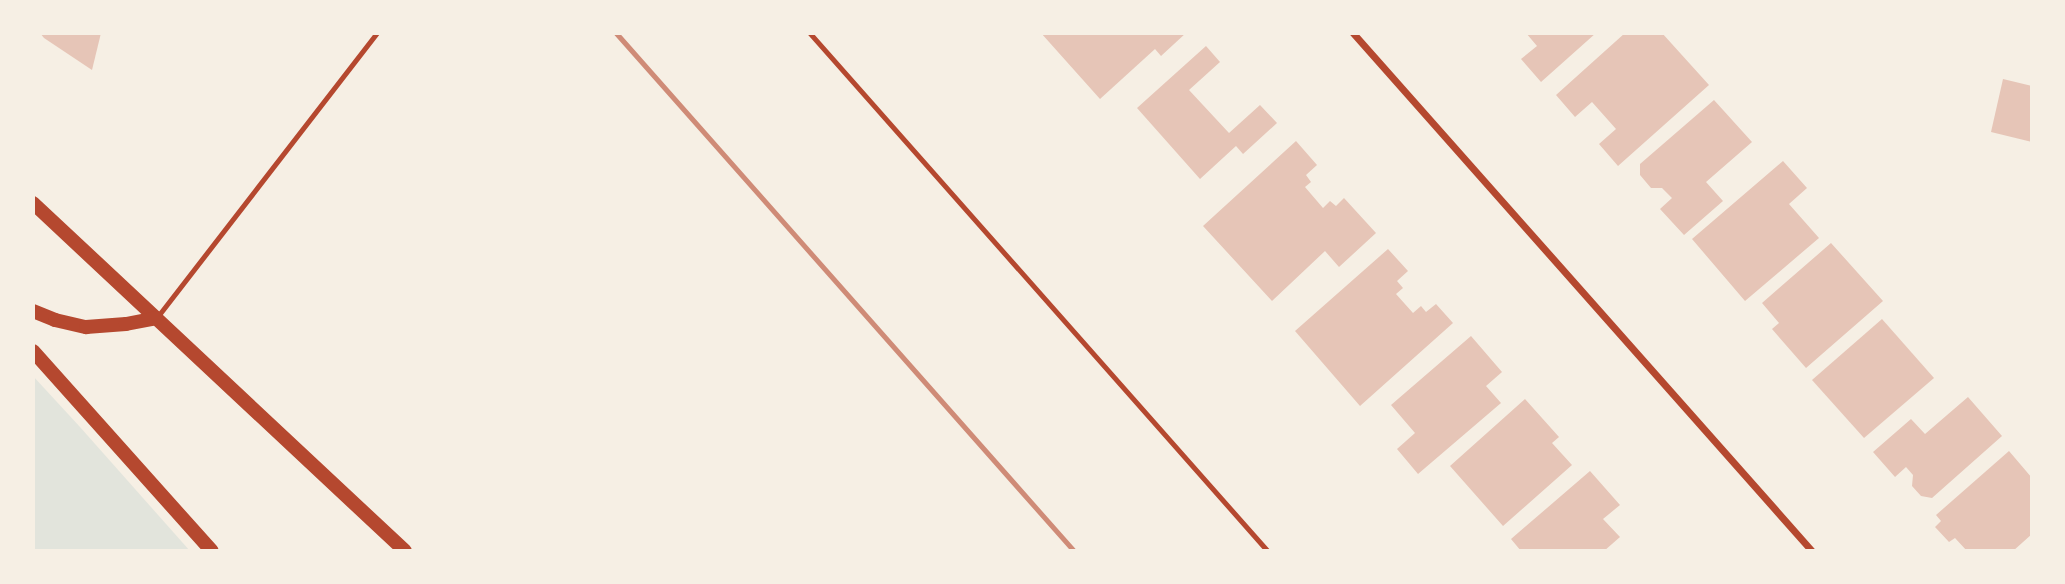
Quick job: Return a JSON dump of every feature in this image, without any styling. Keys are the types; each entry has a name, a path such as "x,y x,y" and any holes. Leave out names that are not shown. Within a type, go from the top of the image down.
{"main road":[{"path":"33,203 405,551"},
{"path":"33,311 55,320 86,327 126,324 156,318"},
{"path":"33,351 212,551"}],"street":[{"path":"1353,33 1812,551"}],"lane":[{"path":"156,318 377,33"}],"path":[{"path":"810,33 1268,551"}],"shaded area":[{"path":"33,376 80,427 190,551 33,551"}],"building":[{"path":"40,33 101,33 92,70 44,38"},
{"path":"1041,33 1186,33 1161,56 1155,49 1100,99"},
{"path":"1526,33 1596,33 1541,82 1521,59 1537,46"},
{"path":"1625,33 1662,33 1709,85 1618,166 1599,144 1616,129 1592,102 1575,117 1556,95"},
{"path":"1206,46 1220,62 1189,90 1229,133 1260,105 1277,123 1243,154 1236,146 1200,179 1137,108"},
{"path":"2003,79 2032,86 2032,142 1991,132"},
{"path":"1714,100 1752,142 1706,182 1723,201 1684,235 1660,209 1672,198 1662,188 1651,188 1640,175 1640,164"},
{"path":"1296,141 1317,165 1306,175 1311,182 1305,187 1323,208 1330,201 1336,206 1344,198 1376,233 1339,267 1325,251 1272,301 1203,226"},
{"path":"1783,161 1807,188 1789,204 1819,238 1745,301 1692,239"},
{"path":"1831,243 1883,301 1806,368 1772,329 1779,323 1762,303"},
{"path":"1388,249 1408,271 1397,281 1403,288 1396,294 1413,313 1421,306 1426,312 1436,304 1453,323 1360,406 1295,331"},
{"path":"1882,319 1934,378 1864,438 1812,380"},
{"path":"1471,336 1502,372 1486,386 1501,403 1418,474 1397,449 1415,433 1391,405"},
{"path":"1968,397 2002,436 1932,498 1921,496 1912,486 1913,475 1906,467 1895,477 1873,452 1911,419 1925,434"},
{"path":"1525,399 1559,437 1552,443 1572,465 1503,526 1450,466"},
{"path":"2009,451 2032,478 2032,534 2013,551 1967,551 1955,538 1949,542 1935,527 1941,521 1936,515"},
{"path":"1590,471 1620,505 1603,519 1620,537 1604,551 1521,551 1511,539"}],"railway":[{"path":"616,33 1074,551"}]}
